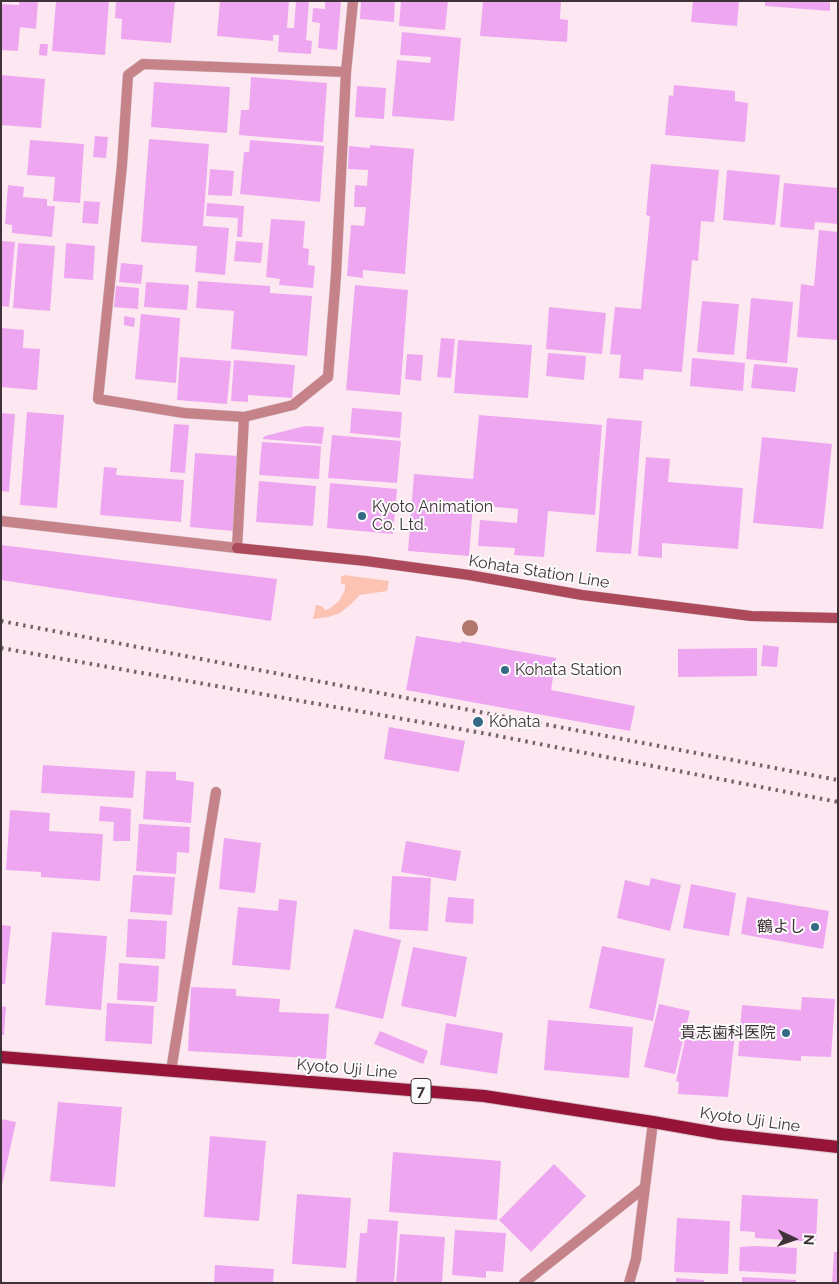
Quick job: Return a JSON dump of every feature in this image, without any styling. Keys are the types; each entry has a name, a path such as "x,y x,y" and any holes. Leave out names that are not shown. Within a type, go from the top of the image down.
{"main road":[{"name":"Kohata Station Line","path":"237,548 366,561 469,575 582,595 751,616 838,618"},
{"name":"Kyoto Uji Line","path":"1,1057 484,1096 721,1134 838,1147"}],"street":[{"path":"346,72 144,64 128,75 122,165 98,399 184,413 244,417 293,405 328,377 336,275 346,72 354,1"},
{"path":"1,521 237,548 244,417"},
{"path":"171,1071 216,792"},
{"path":"628,1283 636,1259 653,1122"},
{"path":"524,1283 644,1188"}],"shaded area":[{"path":"344,575 389,581 387,591 360,595 340,613 313,619 316,605 322,606 325,610 339,601 345,590 345,584 341,584 341,577"}],"building":[{"path":"19,1 38,1 36,29 20,27 18,51 1,50 1,4 19,5"},
{"path":"56,1 109,1 105,55 52,51"},
{"path":"116,1 175,1 171,43 121,39 122,19 115,18"},
{"path":"220,1 289,1 287,28 294,28 296,1 309,1 306,40 312,41 311,54 278,52 279,35 273,35 273,41 217,36"},
{"path":"325,1 341,1 337,50 318,48 320,23 312,22 313,8 325,9"},
{"path":"361,1 395,1 394,22 360,19"},
{"path":"401,1 448,1 445,30 399,26"},
{"path":"483,1 561,1 560,19 568,20 567,42 480,36"},
{"path":"693,1 739,1 737,26 691,22"},
{"path":"765,1 830,1 830,11 765,6"},
{"path":"402,32 461,38 454,121 392,116 397,60 430,63 431,57 400,55"},
{"path":"40,44 48,44 47,56 39,55"},
{"path":"1,75 45,79 41,128 1,125"},
{"path":"251,77 327,83 323,142 239,135 241,110 249,110"},
{"path":"154,82 230,87 227,133 151,127"},
{"path":"674,85 735,91 735,101 748,103 745,142 665,135 669,95 673,96"},
{"path":"357,86 386,88 384,119 355,117"},
{"path":"95,136 108,137 106,158 93,157"},
{"path":"149,139 209,144 203,226 229,228 225,275 195,272 197,246 141,242"},
{"path":"30,140 84,144 80,203 53,201 55,177 27,175"},
{"path":"250,140 324,146 320,202 240,194 244,152 249,152"},
{"path":"370,145 414,149 405,274 363,270 363,278 347,276 351,225 364,226 366,207 354,207 355,185 367,186 368,170 348,169 349,146 370,148"},
{"path":"651,164 719,170 714,222 701,221 698,261 692,260 682,372 644,369 643,380 619,378 621,355 610,354 615,307 641,309 650,216 646,215"},
{"path":"210,169 234,171 232,196 208,195"},
{"path":"727,170 780,175 775,225 723,220"},
{"path":"784,183 838,188 838,224 815,222 814,230 780,227"},
{"path":"8,185 24,187 23,197 47,199 47,206 55,206 52,237 12,233 12,225 5,224"},
{"path":"84,201 100,202 98,224 82,223"},
{"path":"207,203 244,206 242,237 237,237 238,218 206,216"},
{"path":"271,219 305,221 303,248 309,249 308,265 315,266 313,288 279,285 280,279 266,277"},
{"path":"819,230 838,232 838,340 797,337 801,284 814,286"},
{"path":"1,241 15,242 9,307 1,306"},
{"path":"236,241 263,243 261,263 234,261"},
{"path":"18,243 55,246 50,311 13,308"},
{"path":"66,243 95,246 93,280 64,278"},
{"path":"121,263 143,265 141,284 119,282"},
{"path":"198,281 270,286 270,293 312,296 307,356 231,349 234,311 196,308"},
{"path":"146,282 189,285 187,310 144,307"},
{"path":"355,285 408,290 400,395 346,390"},
{"path":"116,286 139,288 138,309 114,307"},
{"path":"751,298 793,302 787,363 746,359"},
{"path":"702,301 739,304 734,355 697,352"},
{"path":"549,307 606,313 602,354 546,349"},
{"path":"141,314 180,318 176,383 135,379"},
{"path":"124,316 135,318 134,327 124,325"},
{"path":"1,328 24,330 23,348 40,349 37,390 1,387"},
{"path":"441,338 455,339 451,378 437,377"},
{"path":"458,340 532,345 528,398 454,393"},
{"path":"548,353 586,356 584,380 546,376"},
{"path":"407,354 423,355 421,381 405,379"},
{"path":"180,357 231,361 227,404 177,400"},
{"path":"692,358 745,363 743,391 690,386"},
{"path":"234,360 295,365 292,398 248,395 248,402 231,401"},
{"path":"754,364 798,368 795,392 751,388"},
{"path":"352,408 402,412 400,438 350,433"},
{"path":"27,412 64,415 57,508 20,505"},
{"path":"1,413 15,414 9,492 1,491"},
{"path":"479,415 602,425 595,515 548,511 544,557 514,555 515,548 478,546 480,520 517,523 518,509 473,505 469,556 408,551 414,474 473,479"},
{"path":"607,418 642,421 631,554 596,552"},
{"path":"174,424 189,425 185,473 170,472"},
{"path":"305,426 324,427 322,444 262,439 265,436"},
{"path":"332,435 401,441 397,483 328,478"},
{"path":"762,437 832,444 823,529 753,523"},
{"path":"262,442 321,446 319,479 259,475"},
{"path":"195,453 239,456 233,531 190,527"},
{"path":"646,457 670,459 668,482 743,488 738,549 662,543 662,558 638,556"},
{"path":"104,467 117,468 116,475 184,480 181,522 100,515"},
{"path":"259,481 316,486 313,526 256,522"},
{"path":"330,483 397,489 393,534 327,528"},
{"path":"1,545 277,579 271,621 1,580"},
{"path":"416,636 461,643 461,641 556,658 551,690 635,706 630,731 406,690"},
{"path":"763,645 779,647 777,667 761,666"},
{"path":"757,648 757,676 678,677 678,649"},
{"path":"389,727 465,741 459,772 384,759"},
{"path":"43,765 135,771 133,798 41,793"},
{"path":"146,771 176,772 176,780 194,782 191,823 143,819"},
{"path":"100,806 131,809 130,841 113,841 114,822 99,821"},
{"path":"10,810 50,813 49,831 103,834 100,881 41,877 41,872 6,870"},
{"path":"139,824 190,827 189,853 177,852 176,874 136,871"},
{"path":"224,838 261,843 255,893 219,889"},
{"path":"406,841 461,851 456,881 401,872"},
{"path":"133,875 175,877 172,915 130,912"},
{"path":"392,876 431,878 428,931 389,929"},
{"path":"651,878 681,885 670,931 617,918 625,880 649,886"},
{"path":"691,884 736,893 729,936 683,928"},
{"path":"448,897 474,899 473,924 445,922"},
{"path":"747,897 829,911 823,949 741,934"},
{"path":"279,899 297,901 290,970 232,965 238,907 278,911"},
{"path":"128,919 167,921 165,959 126,957"},
{"path":"1,925 11,926 5,984 1,984"},
{"path":"354,929 401,940 383,1019 335,1008"},
{"path":"52,932 107,936 101,1010 45,1005"},
{"path":"602,946 665,959 653,1021 589,1008"},
{"path":"413,947 467,957 456,1017 401,1006"},
{"path":"119,963 159,966 157,1002 117,1000"},
{"path":"191,987 236,989 236,996 280,999 279,1012 329,1014 326,1059 188,1051"},
{"name":"貴志歯科医院","path":"802,997 835,999 831,1057 801,1056 801,1061 738,1056 742,1005 801,1010"},
{"path":"107,1003 154,1006 152,1044 105,1041"},
{"path":"659,1004 690,1011 675,1074 644,1067"},
{"path":"1,1006 6,1007 4,1035 1,1035"},
{"path":"548,1020 633,1027 629,1078 544,1070"},
{"path":"446,1023 503,1033 497,1074 440,1065"},
{"path":"688,1026 735,1033 728,1097 678,1094 679,1082 676,1081"},
{"path":"380,1031 428,1051 423,1064 374,1044"},
{"path":"58,1102 122,1107 115,1187 50,1181"},
{"path":"1,1119 16,1122 2,1185 1,1185"},
{"path":"210,1136 266,1141 259,1221 204,1217"},
{"path":"393,1152 501,1161 497,1220 389,1212"},
{"path":"554,1164 586,1196 531,1252 499,1220"},
{"path":"297,1194 351,1198 346,1268 292,1264"},
{"path":"742,1195 818,1199 816,1242 755,1238 755,1232 740,1231"},
{"path":"677,1218 730,1221 728,1274 674,1272"},
{"path":"368,1219 398,1221 394,1283 356,1283 360,1233 367,1233"},
{"path":"455,1230 506,1233 503,1272 486,1271 486,1278 452,1275"},
{"path":"400,1234 445,1237 442,1283 396,1283"},
{"path":"740,1247 797,1248 796,1274 739,1271"},
{"path":"834,1252 838,1252 838,1283 832,1283"},
{"path":"215,1265 274,1269 273,1283 214,1283"},
{"path":"742,1277 796,1280 796,1283 742,1283"},
{"path":"676,1278 704,1280 704,1283 676,1283"}],"railway":[{"path":"1,621 838,780"},
{"path":"1,648 488,734 838,802"}],"place":[{"name":"Kyoto Animation Co. Ltd.","path":"362,516"},
{"name":"Kohata Station","path":"505,670"},
{"name":"Kohata","path":"478,722"},
{"name":"鶴よし","path":"815,927"},
{"name":"貴志歯科医院","path":"786,1033"}]}
